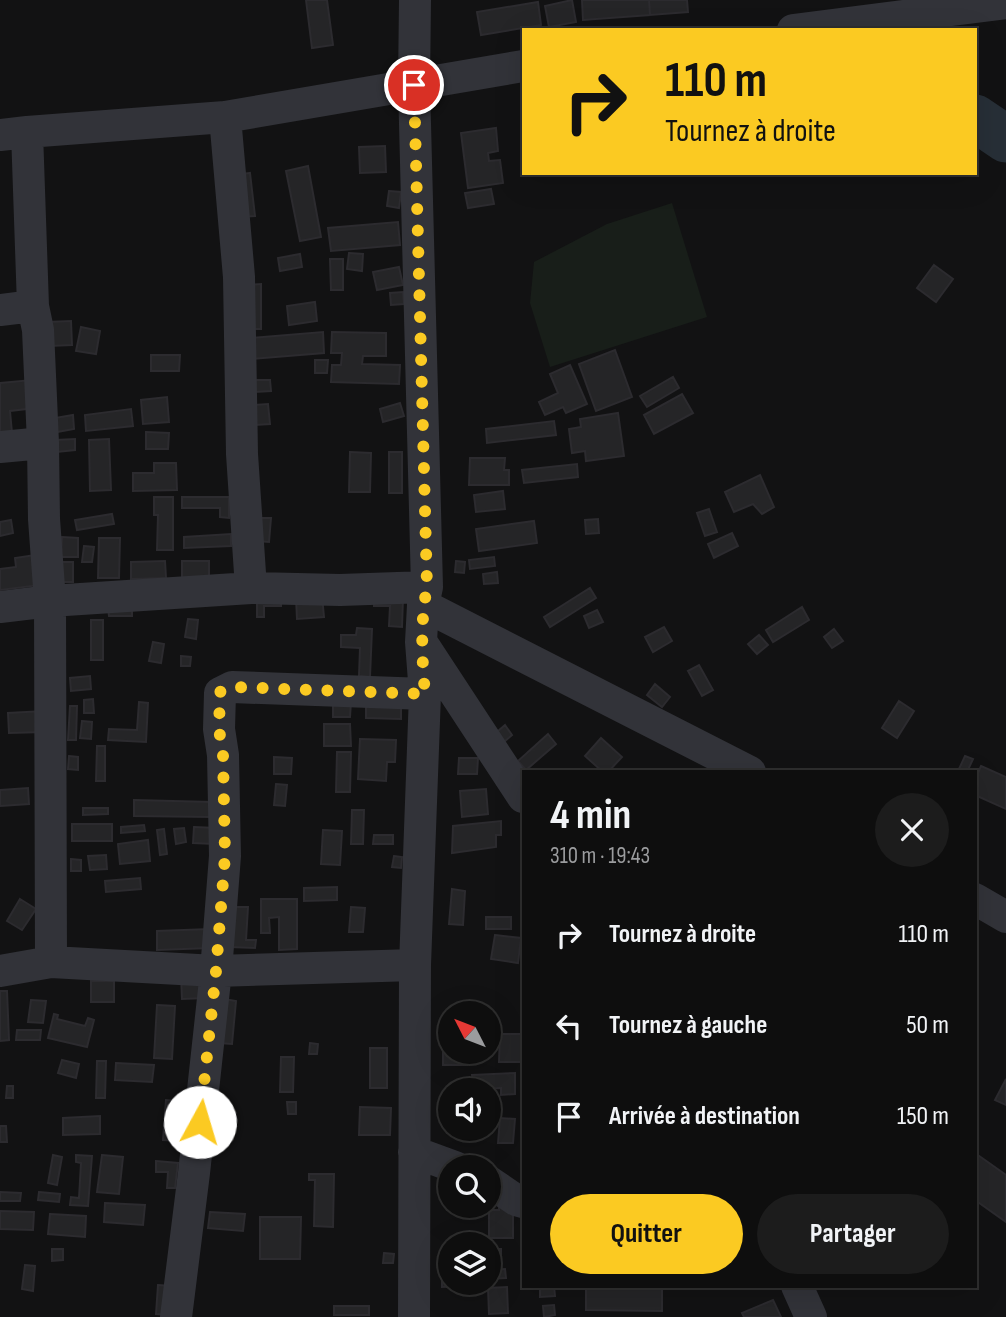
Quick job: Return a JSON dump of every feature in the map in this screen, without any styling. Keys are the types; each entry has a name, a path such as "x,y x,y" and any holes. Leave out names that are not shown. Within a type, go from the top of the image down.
{"street":[{"path":"414,1317 415,965 425,694 421,642 425,596 414,85 415,0"},
{"path":"809,28 1006,3"},
{"path":"51,962 50,601 44,519 38,330 13,134 225,117 522,66"},
{"path":"225,117 239,277 242,454 251,588"},
{"path":"0,310 33,306"},
{"path":"0,447 43,443"},
{"path":"0,607 50,601 251,588 425,596 746,770"},
{"path":"421,642 522,795"},
{"path":"176,1317 216,971 225,856 223,755 219,729 220,692 232,687 425,694"},
{"path":"977,900 1006,917"},
{"path":"0,971 51,962 216,971 415,965"},
{"path":"414,1152 438,1161"},
{"path":"501,1190 522,1202"},
{"path":"798,1288 811,1317"}],"shaded area":[{"path":"672,203 707,317 550,367 530,303 534,262 607,224"}],"building":[{"path":"306,0 327,0 333,45 312,48"},
{"path":"572,0 576,22 549,27 545,6"},
{"path":"582,0 649,0 650,15 583,20"},
{"path":"649,0 687,0 688,12 650,15"},
{"path":"538,2 541,25 481,35 477,12"},
{"path":"496,128 498,151 488,153 489,161 500,160 503,183 468,188 461,133"},
{"path":"385,146 386,172 360,173 359,147"},
{"path":"308,166 321,237 300,241 286,171"},
{"path":"250,173 255,216 239,217 235,175"},
{"path":"491,189 494,204 468,208 465,193"},
{"path":"389,191 401,192 399,208 387,206"},
{"path":"398,222 400,245 331,251 328,228"},
{"path":"349,253 363,254 362,271 347,269"},
{"path":"300,254 302,267 280,271 278,258"},
{"path":"330,259 343,259 343,290 331,290"},
{"path":"934,265 953,279 936,302 917,288"},
{"path":"399,267 403,285 377,290 373,272"},
{"path":"261,284 261,329 250,329 249,285"},
{"path":"403,292 404,304 391,305 390,293"},
{"path":"315,302 317,321 289,325 287,306"},
{"path":"71,321 72,345 49,346 47,322"},
{"path":"81,327 100,331 96,354 76,351"},
{"path":"323,332 324,353 251,359 250,338"},
{"path":"332,332 386,333 386,356 363,356 362,364 400,365 399,384 331,382 332,365 341,365 342,353 331,353"},
{"path":"615,350 632,397 596,411 579,364"},
{"path":"151,355 180,355 179,371 151,371"},
{"path":"315,360 328,360 327,373 315,373"},
{"path":"570,365 587,404 566,413 563,407 545,415 539,402 558,393 550,374"},
{"path":"673,377 679,388 647,407 640,396"},
{"path":"32,380 35,408 10,411 12,433 0,434 0,383"},
{"path":"252,380 270,380 271,391 252,392"},
{"path":"682,394 693,413 654,434 644,415"},
{"path":"167,397 169,422 143,424 141,400"},
{"path":"400,403 404,416 383,422 380,409"},
{"path":"268,404 270,424 255,425 253,405"},
{"path":"131,409 133,426 86,431 85,415"},
{"path":"618,413 624,456 586,461 585,451 572,453 569,429 581,427 580,419"},
{"path":"73,415 74,429 57,432 55,418"},
{"path":"554,421 556,435 487,443 486,429"},
{"path":"146,432 169,433 168,449 146,449"},
{"path":"75,439 75,450 57,452 56,440"},
{"path":"109,439 111,490 90,491 89,440"},
{"path":"350,452 371,453 370,492 349,492"},
{"path":"389,452 402,452 402,493 389,493"},
{"path":"470,458 505,458 504,470 509,470 509,485 469,485"},
{"path":"154,463 176,463 177,490 133,491 133,473 154,473"},
{"path":"577,464 578,477 524,483 522,470"},
{"path":"760,475 774,507 762,514 753,504 734,512 725,492"},
{"path":"503,491 505,509 476,512 474,495"},
{"path":"154,497 173,497 173,550 157,550 158,515 154,515"},
{"path":"182,497 229,497 229,518 220,517 220,508 182,508"},
{"path":"709,509 717,532 705,536 697,513"},
{"path":"112,514 114,524 77,530 75,520"},
{"path":"259,518 271,518 269,542 257,541"},
{"path":"598,519 599,533 586,534 585,520"},
{"path":"11,520 13,533 0,536 0,522"},
{"path":"534,521 537,543 479,551 476,529"},
{"path":"732,533 738,546 714,558 708,544"},
{"path":"231,534 231,546 184,548 184,537"},
{"path":"62,537 78,538 78,557 61,557"},
{"path":"99,538 120,538 119,578 98,578"},
{"path":"84,546 94,547 92,562 82,562"},
{"path":"36,555 40,585 0,590 0,569 16,567 15,558"},
{"path":"494,557 495,566 470,569 469,560"},
{"path":"165,561 166,578 131,579 131,562"},
{"path":"182,561 209,561 209,578 182,579"},
{"path":"456,561 465,562 464,573 455,572"},
{"path":"61,562 73,562 73,582 60,582"},
{"path":"497,572 498,583 484,584 483,574"},
{"path":"590,588 596,598 550,627 544,617"},
{"path":"322,596 324,617 297,619 296,598"},
{"path":"374,598 403,598 402,627 389,626 390,606 374,606"},
{"path":"257,600 281,600 281,606 264,606 264,617 257,617"},
{"path":"802,607 809,620 773,642 766,630"},
{"path":"108,608 132,608 132,616 109,616"},
{"path":"597,610 603,622 589,628 584,616"},
{"path":"188,619 198,620 196,639 185,637"},
{"path":"91,620 103,620 103,660 91,660"},
{"path":"664,627 672,641 653,652 645,637"},
{"path":"357,628 372,629 370,677 359,676 360,648 341,647 341,635 356,635"},
{"path":"834,629 843,641 832,648 824,637"},
{"path":"759,635 768,645 757,654 748,644"},
{"path":"153,642 164,644 161,663 149,661"},
{"path":"181,656 191,657 190,666 181,666"},
{"path":"699,665 713,690 702,696 688,671"},
{"path":"90,676 91,689 71,691 70,678"},
{"path":"655,684 670,697 662,707 647,695"},
{"path":"93,699 94,713 84,713 84,700"},
{"path":"899,701 914,711 897,738 882,728"},
{"path":"139,702 148,703 146,742 108,740 109,729 137,730"},
{"path":"333,702 351,702 350,717 333,717"},
{"path":"366,702 401,703 401,719 366,718"},
{"path":"70,706 77,706 76,740 68,740"},
{"path":"44,711 44,732 9,733 8,713"},
{"path":"82,721 92,722 91,739 80,738"},
{"path":"324,724 350,724 351,746 324,746"},
{"path":"505,725 512,735 504,742 497,732"},
{"path":"548,734 556,744 526,770 518,761"},
{"path":"601,738 622,757 610,770 601,770 585,756"},
{"path":"360,739 396,740 395,762 387,762 386,781 358,779"},
{"path":"97,746 105,746 105,781 96,781"},
{"path":"337,752 351,752 350,792 336,792"},
{"path":"69,756 78,757 78,770 68,769"},
{"path":"965,756 973,759 968,770 959,769"},
{"path":"274,757 292,758 291,774 274,774"},
{"path":"459,758 478,758 477,774 458,774"},
{"path":"981,766 1006,777 1006,809 977,796 977,775"},
{"path":"276,784 287,785 285,806 274,805"},
{"path":"28,788 29,804 0,806 0,790"},
{"path":"486,789 488,814 462,817 460,791"},
{"path":"134,800 212,802 211,817 134,816"},
{"path":"83,808 108,808 108,814 83,815"},
{"path":"352,810 364,810 363,844 351,844"},
{"path":"501,821 501,835 496,835 496,847 452,853 453,826"},
{"path":"72,824 112,824 112,841 72,841"},
{"path":"144,825 145,831 121,833 121,827"},
{"path":"194,827 216,828 215,844 193,843"},
{"path":"184,828 186,842 176,844 174,829"},
{"path":"164,829 167,854 160,855 157,830"},
{"path":"323,830 342,831 340,865 321,864"},
{"path":"374,835 393,835 393,844 373,844"},
{"path":"148,840 150,861 120,864 118,844"},
{"path":"106,855 107,869 90,870 88,856"},
{"path":"394,856 402,857 401,868 392,867"},
{"path":"71,859 81,860 81,871 71,871"},
{"path":"140,878 141,889 106,892 105,881"},
{"path":"337,887 337,900 304,901 304,888"},
{"path":"452,889 465,891 463,925 449,924"},
{"path":"20,899 36,909 22,930 7,921"},
{"path":"261,899 297,899 297,949 279,950 279,917 269,918 270,933 261,933"},
{"path":"232,907 248,907 246,940 256,940 255,948 230,947"},
{"path":"351,907 365,908 363,932 349,932"},
{"path":"486,917 511,917 511,929 486,929"},
{"path":"210,929 210,948 157,950 157,931"},
{"path":"495,935 521,938 518,963 491,959"},
{"path":"204,974 205,998 182,999 181,975"},
{"path":"91,981 114,981 114,1002 91,1002"},
{"path":"0,991 7,991 9,1040 0,1041"},
{"path":"224,999 236,1001 232,1044 219,1043"},
{"path":"31,1000 46,1001 43,1023 28,1022"},
{"path":"157,1005 175,1006 172,1059 154,1058"},
{"path":"54,1014 58,1015 57,1019 85,1026 88,1018 94,1020 87,1047 48,1038"},
{"path":"17,1030 41,1030 40,1040 16,1040"},
{"path":"501,1034 522,1034 521,1062 501,1062"},
{"path":"310,1043 318,1044 317,1054 309,1054"},
{"path":"370,1048 387,1048 387,1088 370,1088"},
{"path":"281,1057 294,1057 293,1092 280,1092"},
{"path":"62,1060 79,1064 76,1078 58,1073"},
{"path":"97,1061 106,1061 105,1098 96,1098"},
{"path":"116,1063 154,1065 152,1082 115,1080"},
{"path":"515,1073 515,1094 501,1095 501,1078 472,1078 472,1075"},
{"path":"1006,1079 1006,1105 995,1100"},
{"path":"7,1086 13,1086 13,1098 6,1098"},
{"path":"166,1100 184,1102 180,1141 163,1140"},
{"path":"287,1102 296,1102 296,1114 288,1114"},
{"path":"360,1107 391,1108 390,1135 359,1135"},
{"path":"100,1116 100,1134 63,1135 63,1118"},
{"path":"501,1118 515,1119 513,1143 498,1143 501,1141"},
{"path":"0,1126 6,1126 7,1142 0,1142"},
{"path":"977,1154 1006,1175 1006,1222 977,1201"},
{"path":"53,1155 62,1157 57,1185 48,1183"},
{"path":"76,1155 92,1156 88,1206 70,1205 71,1197 79,1198 81,1163 76,1162"},
{"path":"102,1155 123,1157 119,1194 97,1192"},
{"path":"156,1161 178,1163 175,1188 167,1188 168,1172 156,1172"},
{"path":"309,1174 334,1174 333,1227 314,1226 315,1180 309,1180"},
{"path":"0,1192 21,1193 20,1201 0,1201"},
{"path":"39,1192 60,1194 59,1202 38,1200"},
{"path":"105,1203 145,1205 143,1225 104,1222"},
{"path":"501,1207 513,1211 513,1238 501,1238 501,1232 489,1232 489,1218 501,1218"},
{"path":"0,1211 34,1212 33,1230 0,1229"},
{"path":"210,1212 245,1214 243,1231 208,1228"},
{"path":"50,1214 86,1216 85,1237 48,1234"},
{"path":"260,1217 301,1217 300,1259 260,1259"},
{"path":"52,1249 63,1249 63,1260 52,1261"},
{"path":"384,1253 394,1254 393,1263 383,1263"},
{"path":"25,1265 35,1266 33,1291 22,1289"},
{"path":"501,1269 505,1269 506,1278 501,1278"},
{"path":"158,1285 171,1286 168,1315 156,1314"},
{"path":"501,1287 507,1287 508,1313 489,1314 488,1295 501,1295"},
{"path":"540,1288 554,1288 555,1296 540,1297"},
{"path":"586,1288 662,1288 662,1311 586,1310"},
{"path":"773,1300 781,1317 744,1317 742,1313"},
{"path":"554,1305 555,1315 544,1317 543,1306"},
{"path":"334,1306 369,1306 369,1315 334,1315"}],"waterway":[{"path":"977,119 1006,139"}],"route":[{"path":"200,1122 225,856 223,755 219,729 220,692 232,687 425,694 421,642 427,587 414,85"}]}
